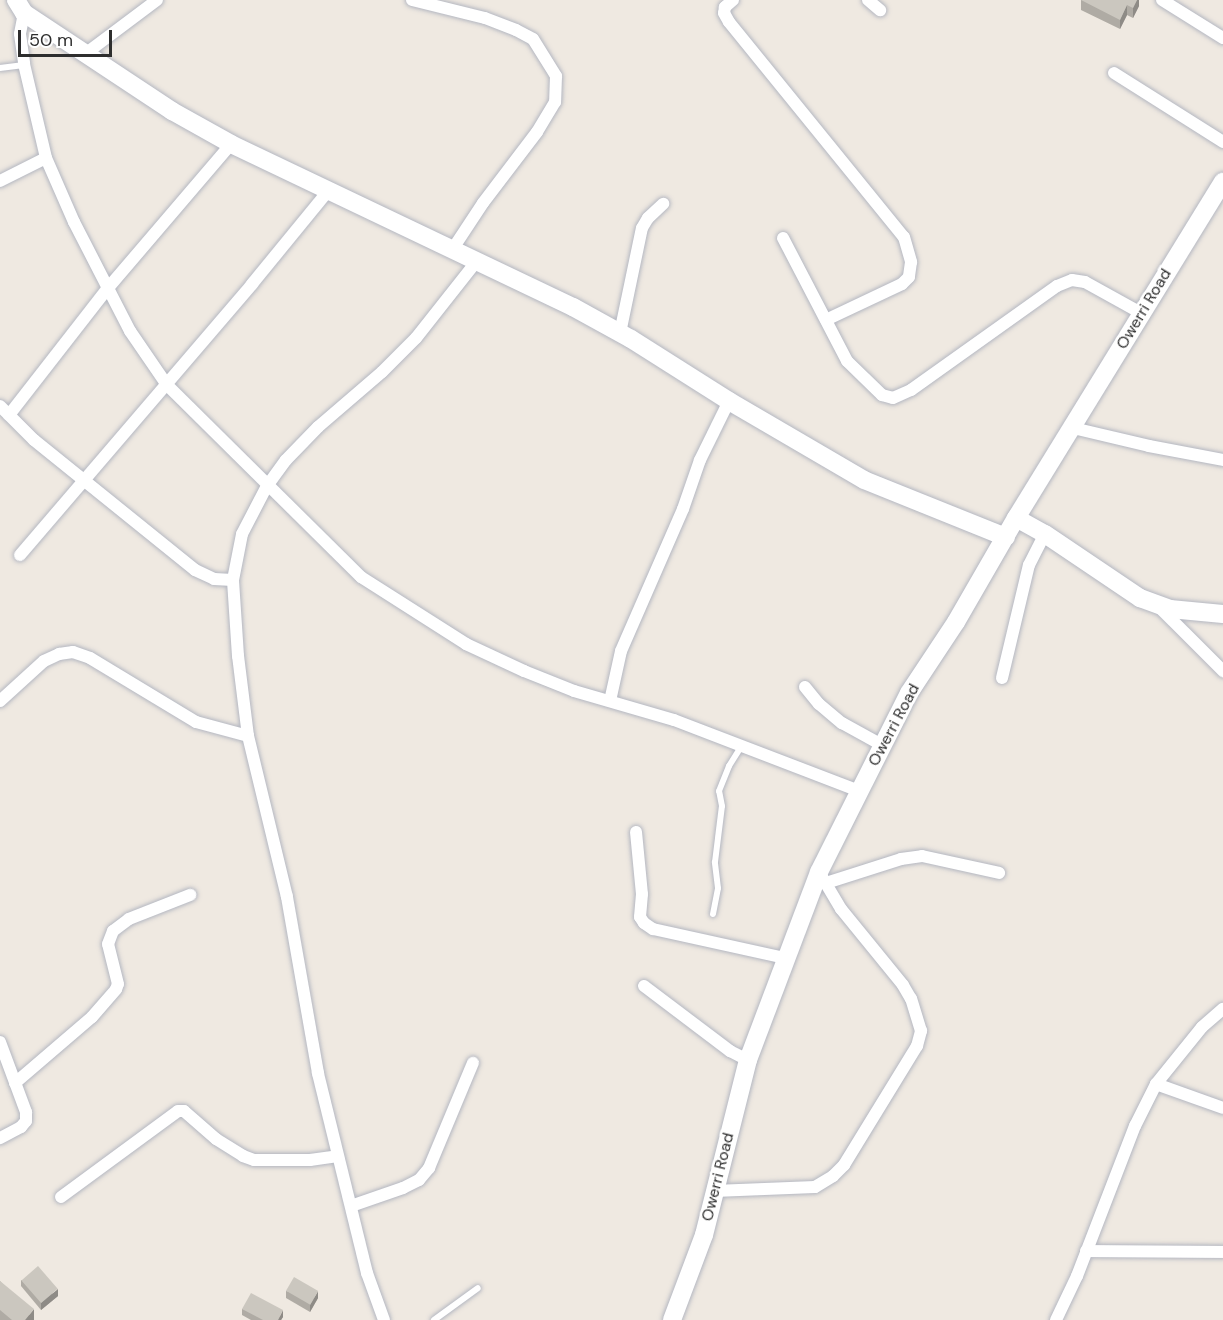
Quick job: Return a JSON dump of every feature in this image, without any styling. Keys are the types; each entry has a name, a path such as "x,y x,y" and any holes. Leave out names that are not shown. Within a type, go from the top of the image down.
{"main road":[{"path":"20,7 85,54 172,111 231,144 620,333 729,401 864,480 1006,537"},
{"name":"Owerri Road","path":"672,1320 704,1235 748,1060 785,958 859,791 909,693 956,622 1016,518 1223,181"},
{"path":"1016,518 1045,534 1140,598 1158,606 1223,614"}],"street":[{"path":"85,54 157,0"},
{"path":"733,0 725,7 724,14 729,22 904,237 911,262 909,277 902,284 826,320"},
{"path":"868,0 880,10"},
{"path":"1162,0 1223,38"},
{"path":"417,1 485,18 533,39 545,54 556,76 555,102 537,132 483,203 452,250"},
{"path":"20,7 20,34 24,64 46,158 74,222 130,331 167,385 361,577 456,638 524,671 574,691 674,720 859,791"},
{"path":"1114,73 1223,142"},
{"path":"231,144 4,411 84,481 195,570 214,579 233,580"},
{"path":"0,181 46,158"},
{"path":"20,555 167,385 328,191"},
{"path":"620,333 642,228 648,218 663,204"},
{"path":"783,238 847,361 882,395 893,398 911,390 1057,286 1072,280 1085,282 1141,313"},
{"path":"384,1320 367,1274 318,1073 287,897 248,736 238,656 233,580 242,534 267,486 286,460 318,427 382,372 416,338 476,262"},
{"path":"610,701 621,651 679,520 700,460 729,401"},
{"path":"1073,428 1223,460"},
{"path":"1002,678 1023,584 1029,565 1045,534"},
{"path":"1158,606 1223,671"},
{"path":"0,701 44,661 58,654 73,652 90,658 196,722 248,736"},
{"path":"805,687 819,704 842,723 882,745"},
{"path":"636,832 642,894 639,917 644,923 652,929 785,958"},
{"path":"714,1191 815,1187 833,1176 849,1157 917,1046 921,1032 911,999 903,985 841,909 822,878 922,856 999,873"},
{"path":"15,1083 92,1017 116,989 118,984 108,944 113,931 129,919 190,895"},
{"path":"644,986 730,1051 748,1060"},
{"path":"1056,1320 1135,1126 1156,1084 1202,1027 1223,1009"},
{"path":"0,1042 26,1112 26,1121 21,1127 0,1138"},
{"path":"351,1206 419,1180 429,1168 473,1063"},
{"path":"1156,1084 1223,1108"},
{"path":"61,1197 178,1111 184,1111 216,1139 243,1156 254,1160 310,1160 338,1156"},
{"path":"1086,1251 1223,1252"}],"lane":[{"path":"0,68 24,64"},
{"path":"713,914 718,888 715,862 722,806 719,791 729,766 742,745"},
{"path":"434,1320 478,1288"}],"building":[{"path":"1081,0 1137,0 1133,8 1127,5 1120,20"},
{"path":"38,1266 58,1289 41,1303 21,1280"},
{"path":"294,1277 318,1291 310,1305 286,1291"},
{"path":"0,1281 34,1309 25,1320 12,1320 0,1310"},
{"path":"251,1293 283,1310 278,1320 263,1320 242,1309"}]}
